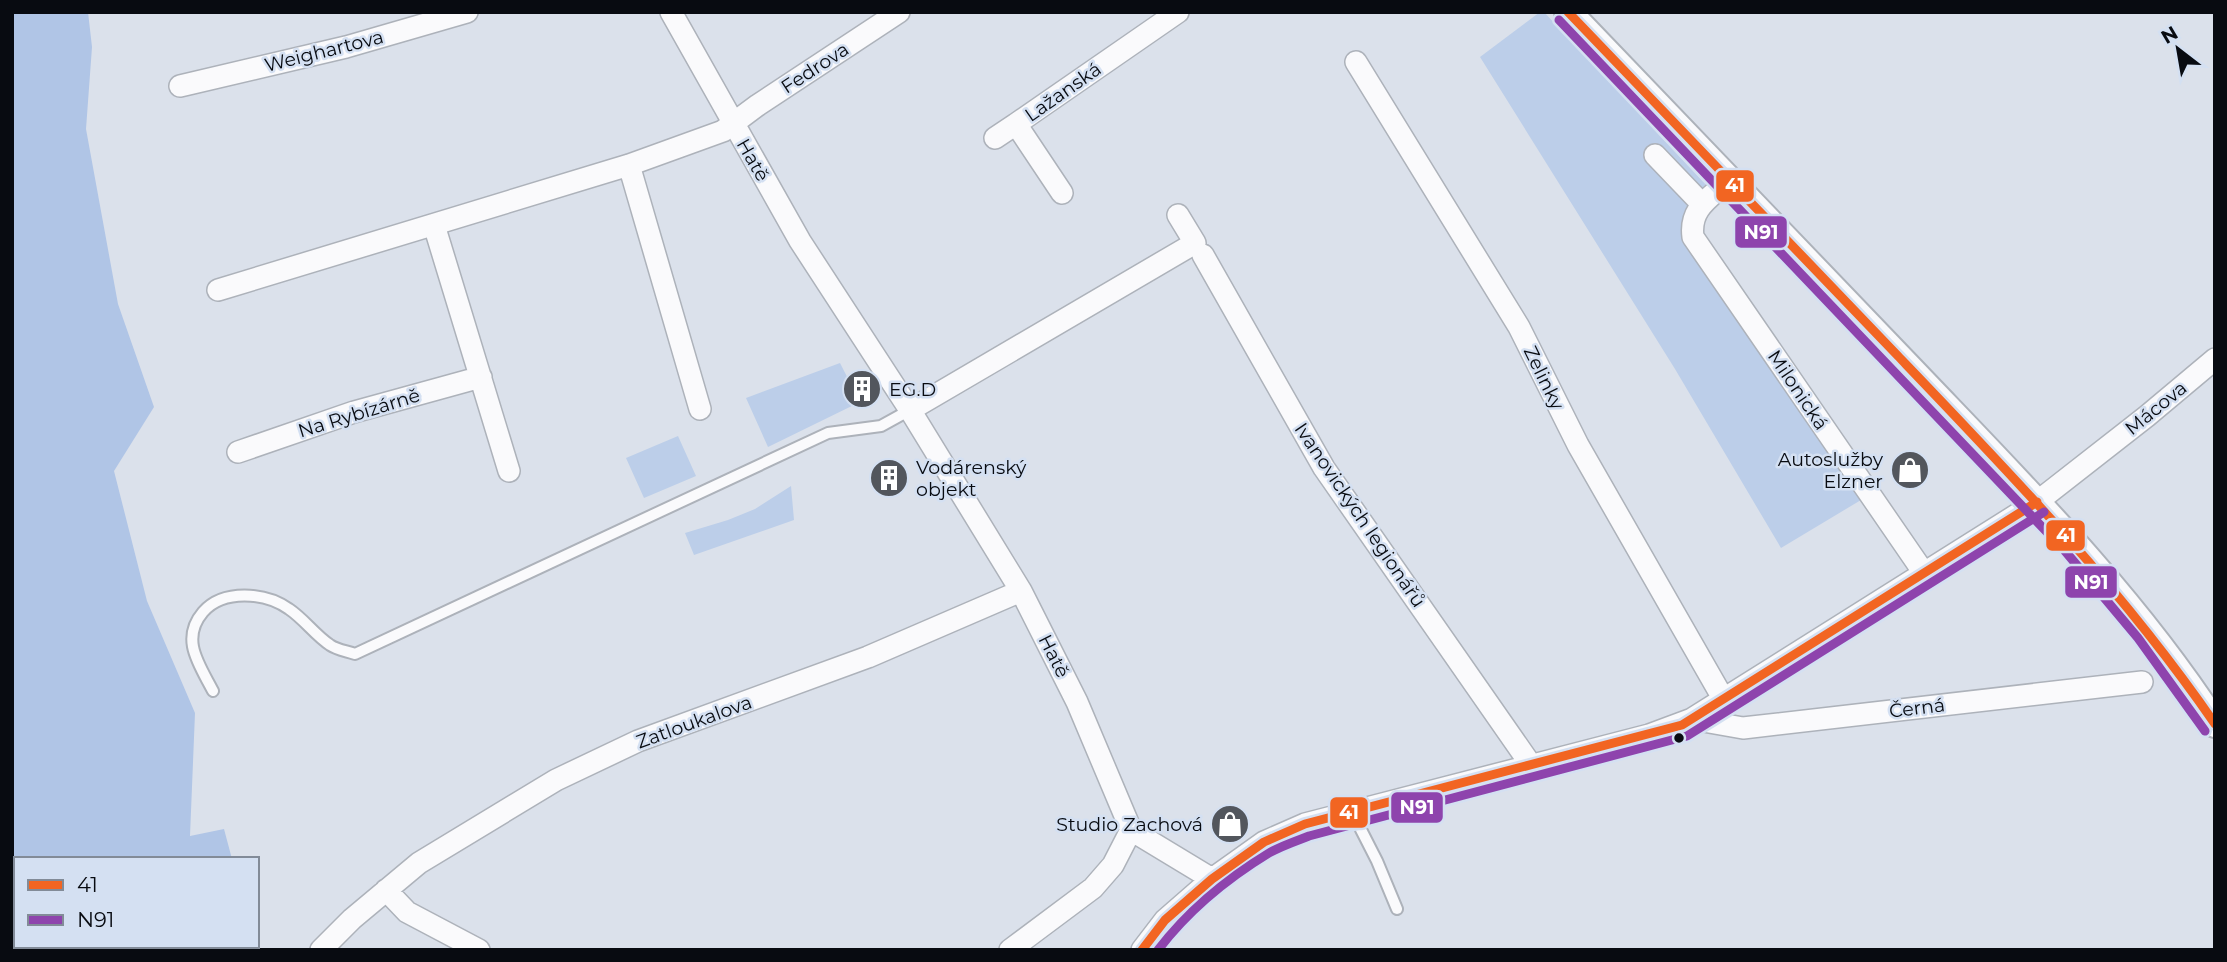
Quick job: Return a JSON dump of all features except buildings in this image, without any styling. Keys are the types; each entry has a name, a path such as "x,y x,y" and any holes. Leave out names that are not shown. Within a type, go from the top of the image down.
{"street":[{"name":"Weighartova","path":"180,86 346,47 467,12"},
{"name":"Hatě","path":"671,12 800,241 910,410 1021,591 1077,702 1130,830"},
{"name":"Fedrova","path":"733,125 899,12"},
{"name":"Lažanská","path":"1062,192 1016,124 1178,12"},
{"path":"1568,12 2037,502 2123,599 2215,724"},
{"name":"Zelinky","path":"1356,62 1519,327 1578,445 1724,700"},
{"path":"995,138 1016,124"},
{"path":"218,290 629,166 733,125"},
{"path":"1655,155 1702,204 1729,180"},
{"path":"629,166 701,409"},
{"name":"Milonická","path":"1702,204 1691,225 1693,237 1924,573"},
{"path":"910,410 1195,243 1178,215"},
{"path":"434,225 509,471"},
{"name":"Ivanovických legionářů","path":"1203,256 1324,468 1531,765"},
{"name":"Mácova","path":"1142,950 1165,920 1212,879 1264,842 1305,824 1649,735 1692,719 2037,502 2215,359"},
{"name":"Na Rybízárně","path":"238,452 354,412 481,377"},
{"name":"Zatloukalova","path":"321,950 419,863 556,780 638,741 868,657 1021,591"},
{"name":"Černá","path":"1692,719 1743,728 2142,682"},
{"path":"1010,950 1093,888 1113,865 1130,830 1212,879"},
{"path":"386,890 407,912 479,950"}],"lane":[{"path":"213,691 192,646 192,629 209,605 226,598 252,596 273,600 289,608 331,646 355,654 828,433 881,426 910,410"},
{"path":"1352,812 1397,909"}],"shaded area":[{"path":"12,12 88,12 92,47 86,129 118,304 154,407 114,471 147,601 195,713 190,836 224,829 231,857 14,857 14,948 252,950 12,950"},
{"path":"1540,12 1544,12 1708,187 1686,211 1683,224 1684,243 1861,500 1781,548 1675,369 1480,57"},
{"path":"840,363 860,402 768,447 746,398"},
{"path":"678,436 696,476 644,498 626,458"},
{"path":"791,486 794,520 694,555 685,533 755,509"}],"transit line":[{"name":"41","path":"1568,12 2064,533 2142,626 2215,724"},
{"name":"N91","path":"1559,20 2065,551 2138,638 2205,731"},
{"name":"41","path":"1142,950 1165,920 1212,879 1264,842 1305,824 1682,725 2037,502"},
{"name":"N91","path":"1158,950 1195,909 1238,873 1289,844 1309,836 1687,736 2044,512"}],"place":[{"name":"EG.D","path":"862,389"},
{"name":"Autoslužby Elzner","path":"1910,470"},
{"name":"Vodárenský objekt","path":"889,478"},
{"name":"Studio Zachová","path":"1230,824"}]}
